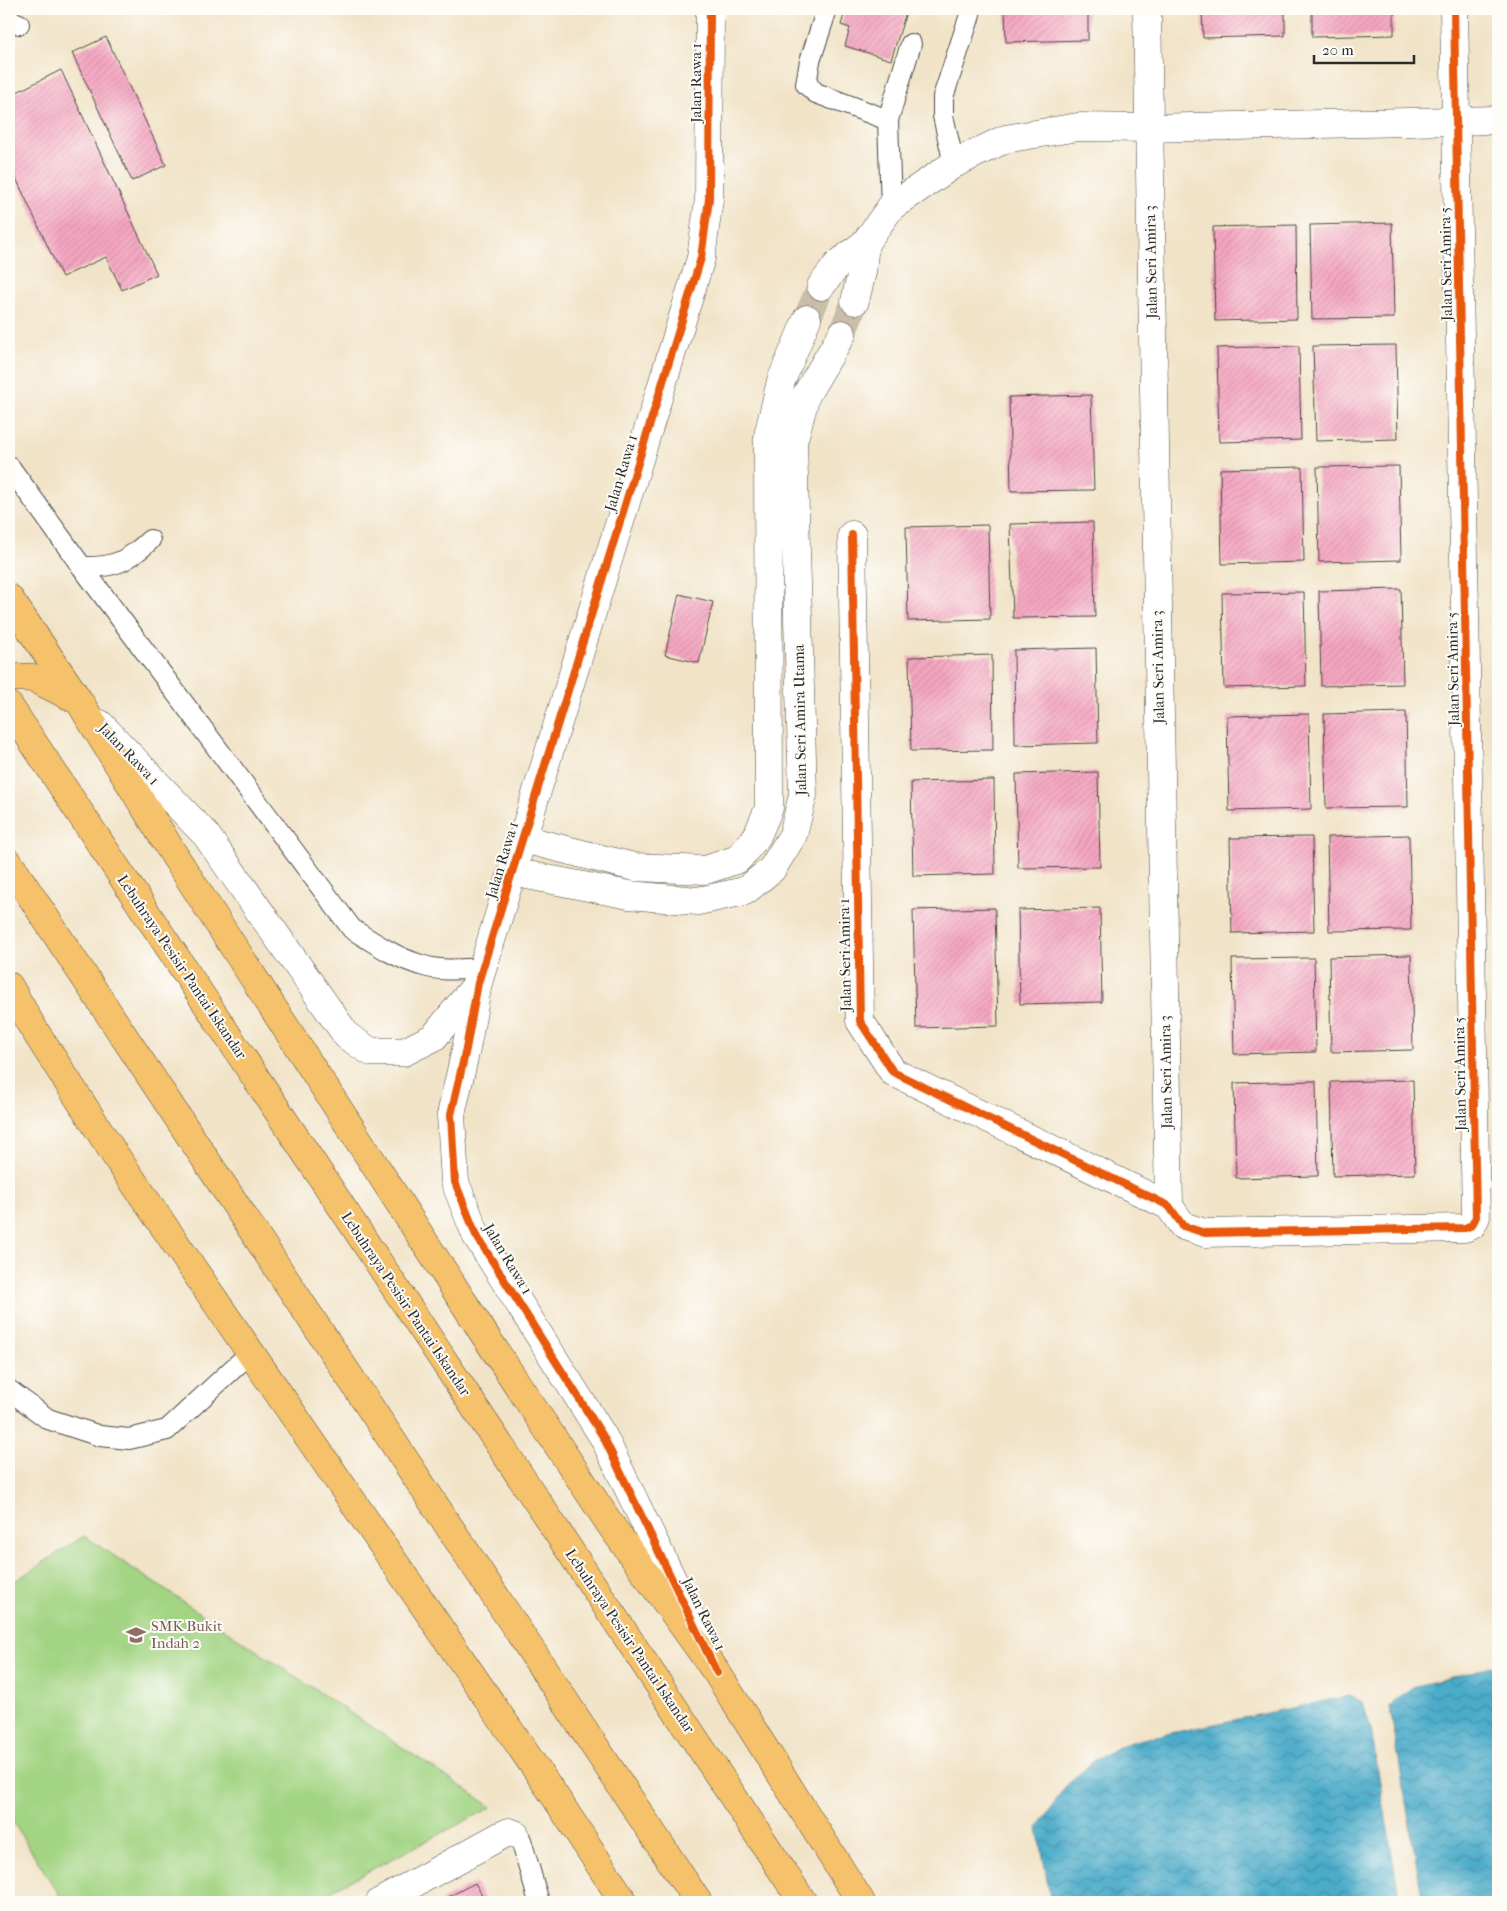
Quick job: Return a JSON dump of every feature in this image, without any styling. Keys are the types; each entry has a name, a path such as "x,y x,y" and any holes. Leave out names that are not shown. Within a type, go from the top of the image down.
{"main road":[{"path":"9,598 79,701 176,858 486,1337 610,1524 717,1673 861,1902"},
{"path":"9,677 34,678 79,701"},
{"name":"Lebuhraya Pesisir Pantai Iskandar","path":"9,706 803,1902"},
{"path":"9,863 698,1902"},
{"path":"9,986 33,1028 117,1158 556,1798 624,1902"}],"street":[{"name":"Jalan Rawa 1","path":"710,9 709,199 701,258 481,975 451,1115 455,1182 476,1235 604,1438 717,1673"},
{"name":"Jalan Seri Amira 3","path":"1147,9 1169,1206"},
{"name":"Jalan Seri Amira 5","path":"1205,1233 1465,1228 1472,1225 1476,1217 1454,9"},
{"path":"820,286 838,264 865,243 891,207 954,164 1005,139 1078,127 1148,128 1498,120"},
{"path":"855,301 862,272 865,243"},
{"name":"Jalan Seri Amira Utama","path":"523,838 634,867 706,870 738,859 757,836 769,808 768,436 781,381 807,319"},
{"name":"Jalan Seri Amira Utama","path":"512,872 629,895 698,901 745,891 772,869 794,836 803,795 793,442 806,395 842,334"},
{"path":"796,348 825,362"},
{"name":"Jalan Seri Amira 1","path":"852,535 860,1021 893,1072 1169,1206 1184,1226 1205,1233"},
{"name":"Jalan Rawa 1","path":"79,701 206,835 347,1036 372,1052 404,1052 434,1037 481,975"},
{"path":"380,1902 502,1835 509,1832 515,1834"}],"lane":[{"path":"827,9 810,61 806,84 816,94 888,120"},
{"path":"954,164 943,116 943,97 971,9"},
{"path":"891,207 888,120 911,44"},
{"path":"9,466 82,567 352,928 384,949 422,966 481,975"},
{"path":"82,567 101,567 120,563 136,554 150,540"},
{"path":"9,1390 48,1419 100,1436 129,1438 167,1430 250,1353"},
{"path":"515,1834 521,1840 539,1902"}],"green space":[{"name":"SMK Bukit Indah 2","path":"84,1536 492,1807 309,1902 64,1902 9,1816 9,1585"}],"water":[{"path":"1498,1665 1498,1902 1423,1902 1390,1708 1396,1699 1413,1687"},
{"path":"1349,1696 1363,1703 1371,1730 1400,1902 1051,1902 1038,1828 1065,1787 1096,1759 1133,1741"}],"building":[{"path":"846,9 907,9 891,60 845,46 850,28 841,25"},
{"path":"1005,9 1088,9 1088,40 1006,42"},
{"path":"1202,9 1285,9 1285,36 1203,38"},
{"path":"1312,9 1394,9 1394,35 1312,37"},
{"path":"106,37 166,165 132,181 72,53"},
{"path":"61,70 157,274 122,290 106,257 62,277 9,163 9,96"},
{"path":"1392,223 1394,318 1312,319 1310,225"},
{"path":"1296,225 1297,319 1215,321 1213,227"},
{"path":"1396,345 1398,439 1316,441 1313,346"},
{"path":"1299,346 1301,440 1219,442 1217,348"},
{"path":"1091,395 1094,490 1011,491 1009,397"},
{"path":"1399,466 1401,560 1319,562 1317,467"},
{"path":"1302,467 1304,562 1222,564 1220,469"},
{"path":"1093,522 1095,617 1013,618 1010,524"},
{"path":"988,525 990,619 908,621 906,527"},
{"path":"1401,589 1403,684 1321,686 1319,591"},
{"path":"1304,592 1306,686 1224,688 1222,593"},
{"path":"679,594 713,602 699,663 665,655"},
{"path":"1096,648 1098,743 1015,745 1014,650"},
{"path":"992,655 993,750 911,751 909,657"},
{"path":"1406,712 1408,807 1326,808 1324,714"},
{"path":"1309,714 1311,809 1229,811 1227,716"},
{"path":"1098,772 1100,867 1018,868 1016,774"},
{"path":"994,780 995,874 913,876 911,782"},
{"path":"1409,835 1411,930 1329,931 1327,837"},
{"path":"1312,837 1314,931 1232,933 1230,838"},
{"path":"995,908 998,1026 916,1028 913,910"},
{"path":"1100,908 1102,1002 1020,1004 1018,910"},
{"path":"1411,955 1413,1050 1331,1052 1329,957"},
{"path":"1314,958 1316,1052 1234,1054 1232,959"},
{"path":"1413,1080 1415,1174 1333,1176 1331,1082"},
{"path":"1316,1081 1318,1176 1236,1178 1234,1083"},
{"path":"475,1883 486,1902 439,1902 448,1897"}],"tunnel":[{"path":"807,319 821,286"},
{"path":"842,334 855,301"}],"cycle path":[{"path":"710,9 709,199 701,258 478,983 451,1115 455,1182 476,1235 604,1438 717,1673"},
{"path":"852,535 860,1021 893,1072 1169,1206 1183,1226 1205,1233 1465,1228 1472,1225 1476,1217 1454,9"}],"place":[{"name":"SMK Bukit Indah 2","path":"136,1635"}]}
